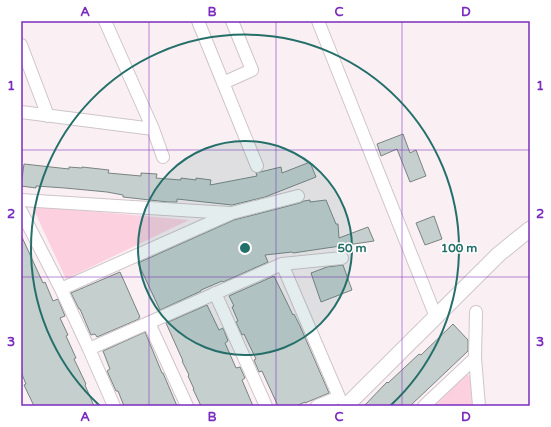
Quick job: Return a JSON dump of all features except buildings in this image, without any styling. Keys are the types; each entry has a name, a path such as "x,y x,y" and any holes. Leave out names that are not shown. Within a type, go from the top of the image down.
{"street":[{"path":"105,21 153,128 163,157"},
{"path":"198,21 257,166"},
{"path":"223,83 252,70 232,21"},
{"path":"318,21 436,317"},
{"path":"21,45 48,116"},
{"path":"21,112 153,128"},
{"path":"61,289 232,213 298,196"},
{"path":"21,200 232,213"},
{"path":"21,211 61,289 114,406"},
{"path":"317,406 343,403 436,317 499,254 530,229"},
{"path":"89,349 282,264 342,258"},
{"path":"282,264 343,403"},
{"path":"215,293 266,406"},
{"path":"476,312 476,358 479,406"},
{"path":"148,323 187,406"},
{"path":"424,406 476,358"}],"shaded area":[{"path":"32,206 189,220 66,279"},
{"path":"467,374 471,377 472,406 432,406"}]}
